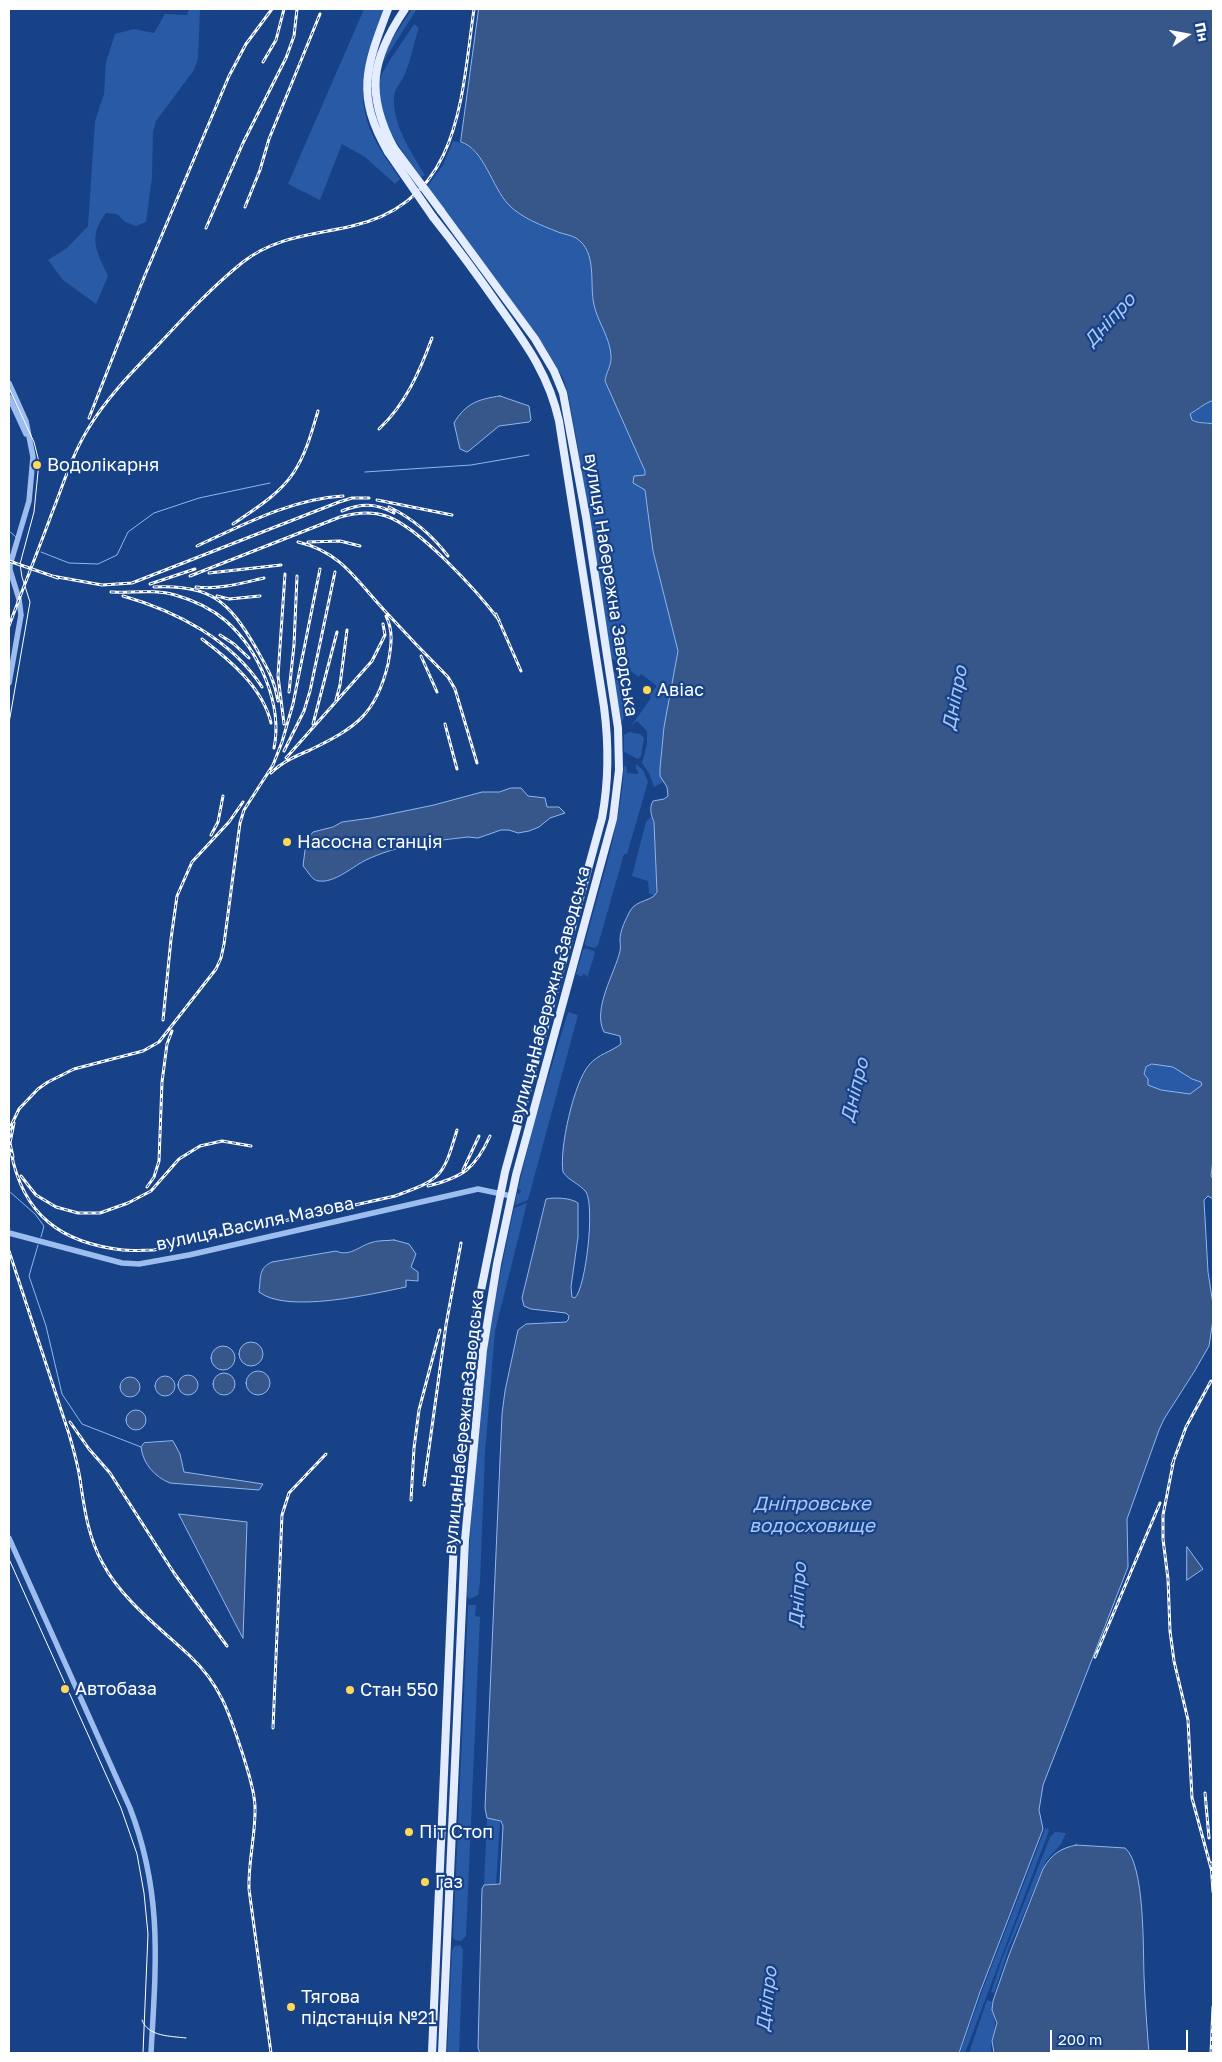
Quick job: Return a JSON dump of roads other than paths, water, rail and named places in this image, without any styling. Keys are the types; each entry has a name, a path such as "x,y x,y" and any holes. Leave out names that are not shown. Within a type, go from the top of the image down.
{"main road":[{"name":"вулиця Набережна Заводська","path":"388,9 369,64 366,87 370,115 379,136 441,211 535,339 559,381 580,483 619,740 618,785 613,819 511,1196 486,1324 470,1471 465,1550 442,2053"},
{"name":"вулиця Набережна Заводська","path":"405,9 384,42 376,75 378,111 391,150 433,217 526,345 549,385 559,421 607,729 608,783 602,818 500,1193 477,1314 461,1450 456,1520 432,2053"}],"street":[{"path":"9,383 26,421 32,451 28,501 20,536 11,560 10,570 19,599 21,615 9,683"},
{"path":"9,397 32,451"},
{"name":"вулиця Василя Мазова","path":"9,1232 122,1263 139,1264 221,1248 478,1189 511,1196"},
{"path":"9,1538 127,1800 144,1848 152,1885 156,1926 152,2053"}],"water":[{"name":"Дніпровське водосховище","path":"479,9 1213,9 1213,402 1208,402 1190,414 1192,420 1213,424 1213,1160 1211,1176 1213,1179 1213,1199 1208,1196 1204,1200 1213,1320 1209,1346 1164,1419 1127,1519 1128,1567 1043,1785 1039,1810 1043,1829 980,1992 959,2053 480,2053 478,2048 482,1889 484,1885 500,1884 503,1826 501,1821 487,1818 485,1808 502,1414 505,1391 518,1330 526,1324 566,1322 569,1316 566,1313 531,1309 524,1306 522,1298 546,1199 563,1198 578,1203 578,1237 571,1287 572,1297 575,1298 583,1279 588,1246 589,1200 584,1189 568,1178 563,1172 563,1148 573,1100 583,1074 596,1058 621,1044 620,1036 604,1032 601,1023 601,1013 602,1002 620,951 621,932 633,907 640,902 652,898 657,892 654,822 651,809 653,801 664,799 668,796 667,787 660,776 660,768 664,727 678,651 653,551 645,490 633,483 634,476 645,475 645,471 605,381 611,356 606,336 594,305 590,260 587,251 576,238 538,224 513,209 502,197 476,152 461,142","holes":["1152,1064 1173,1067 1192,1079 1201,1082 1202,1085 1190,1094 1161,1090 1148,1085 1148,1079 1144,1074 1146,1067"]},
{"path":"500,396 529,406 531,420 529,422 499,426 467,452 460,449 454,423 458,417 468,407 479,401"},
{"path":"511,788 521,788 528,796 545,798 547,807 559,807 565,813 550,818 539,827 529,831 518,833 501,830 478,838 468,837 402,847 364,861 331,880 317,881 303,866 305,850 309,845 308,838 313,832 333,827 342,822 434,805 482,792 499,792"},
{"path":"394,1240 409,1244 416,1254 411,1267 418,1272 418,1281 406,1280 406,1287 352,1297 309,1302 272,1298 259,1292 262,1270 272,1262 336,1251 345,1253 373,1242"},
{"path":"251,1342 259,1346 263,1354 259,1362 251,1366 243,1362 239,1354 243,1346"},
{"path":"223,1346 228,1347 234,1353 234,1363 228,1369 223,1370 218,1369 212,1363 211,1358 212,1353 218,1347"},
{"path":"258,1371 266,1375 270,1383 266,1391 258,1395 250,1391 246,1383 250,1375"},
{"path":"224,1373 232,1376 235,1384 232,1392 224,1395 216,1392 213,1384 216,1376"},
{"path":"188,1375 195,1378 198,1385 195,1392 188,1395 181,1392 178,1385 181,1378"},
{"path":"165,1376 172,1379 175,1386 172,1393 165,1396 158,1393 155,1386 158,1379"},
{"path":"130,1377 137,1380 140,1387 137,1394 130,1397 123,1394 120,1387 123,1380"},
{"path":"136,1410 143,1413 146,1420 143,1427 136,1430 129,1427 126,1420 129,1413"},
{"path":"173,1441 180,1454 184,1472 263,1484 259,1490 170,1483 151,1469 144,1459 141,1447 144,1443"},
{"path":"179,1514 247,1522 243,1638"},
{"path":"1187,1547 1203,1569 1187,1580"},
{"path":"1076,1845 1125,1848 1132,1857 1140,1889 1142,1908 1144,1986 1149,2053 994,2053 992,2041 997,2023 992,2010 993,2001 1009,1955 1043,1869 1057,1853 1065,1848"}],"waterway":[{"path":"365,472 471,465 529,455"},
{"path":"41,552 69,563 98,564 117,555 128,532 154,513 199,498 270,483"},
{"path":"9,531 16,537"},
{"path":"9,1191 35,1214 44,1226 41,1237"},
{"path":"38,1245 29,1276 46,1326 62,1394 82,1424 141,1447"}],"tram line":[{"path":"9,388 34,442 39,462 34,512 20,564 30,602 9,723"},
{"path":"9,1559 121,1808 137,1854 144,1893 148,1934 143,2053"},
{"path":"142,2020 145,2026 155,2033 186,2038"}],"railway":[{"path":"89,418 145,275 229,76 246,44 272,9"},
{"path":"263,62 276,40 284,9"},
{"path":"206,228 243,143 286,58 294,36 297,9"},
{"path":"9,626 77,449 95,417 131,374 210,291 256,253 282,242 310,234 352,226 388,213 415,194 435,170 449,142 458,110 465,77 474,9"},
{"path":"245,207 260,170 269,139 320,14"},
{"path":"379,429 397,409 411,387 432,338"},
{"path":"233,524 266,501 288,480 305,450 318,411"},
{"path":"197,546 268,514 305,502 343,496"},
{"path":"52,576 102,585 132,583 339,502 352,498 369,498"},
{"path":"377,500 452,515"},
{"path":"342,511 368,505 381,507 394,513"},
{"path":"389,507 422,528 448,556"},
{"path":"190,576 340,517 375,513 399,522 430,546 477,593 499,620"},
{"path":"308,542 340,541 360,546"},
{"path":"298,542 326,553 347,568 448,677 455,689 477,763"},
{"path":"9,561 58,578"},
{"path":"209,573 281,565"},
{"path":"150,584 195,569"},
{"path":"9,1130 19,1109 38,1089 48,1082 74,1069 143,1051 159,1042 216,969 224,944 240,823 244,810 273,765 282,742 293,704 320,569"},
{"path":"284,751 304,711 310,691 335,572"},
{"path":"284,724 278,676 285,574"},
{"path":"289,692 294,645 297,576"},
{"path":"196,587 222,587 264,578"},
{"path":"154,587 190,589 204,593 227,607 237,618 264,661 272,679 278,701"},
{"path":"111,592 151,592 175,595 202,605 226,621 249,647 266,679 275,714 274,748"},
{"path":"123,596 163,610 201,630 235,655 250,670 262,687"},
{"path":"217,596 229,599 260,596"},
{"path":"496,614 521,671"},
{"path":"271,773 289,760 351,727 370,708 377,696 388,664 391,634 386,616"},
{"path":"286,758 372,661 385,635 383,624"},
{"path":"336,700 340,685 347,630"},
{"path":"313,724 337,632"},
{"path":"220,635 234,644 249,658"},
{"path":"202,639 244,676 261,698 271,723"},
{"path":"421,656 437,692"},
{"path":"445,724 457,769"},
{"path":"211,835 218,822 223,796"},
{"path":"163,1020 177,896 192,862 229,822 243,802"},
{"path":"147,1187 154,1177 159,1161 162,1082 167,1044 172,1031"},
{"path":"13,1157 10,1143 14,1123"},
{"path":"11,1152 17,1174 25,1193 35,1209 63,1233 81,1241 101,1246 127,1250 154,1250 395,1196 411,1190 432,1180 444,1167 457,1130"},
{"path":"463,1170 479,1136"},
{"path":"428,1186 450,1179 466,1170 479,1156 490,1136"},
{"path":"21,1176 36,1195 56,1207 78,1213 100,1213 128,1203 151,1191 179,1159 200,1146 222,1141 251,1146"},
{"path":"424,1485 446,1325 461,1243"},
{"path":"9,1251 69,1434 78,1466 88,1525 102,1562 110,1576 130,1601 190,1656 210,1678 229,1714 238,1740 254,1799 255,1816 249,1889 271,2053"},
{"path":"411,1500 414,1448 419,1410 440,1330"},
{"path":"1172,1465 1186,1427 1211,1381"},
{"path":"70,1422 89,1449 110,1473 174,1573 227,1646"},
{"path":"273,1728 282,1515 289,1493 326,1454"},
{"path":"1174,1459 1163,1515 1170,1631 1174,1661 1188,1720 1192,1798 1211,1868"},
{"path":"1095,1657 1160,1503"},
{"path":"1205,1793 1209,1838"},
{"path":"1211,1863 1213,1892"},
{"path":"1211,2053 1213,2007"}],"place":[{"name":"Водолікарня","path":"37,465"},
{"name":"Авіас","path":"647,690"},
{"name":"Насосна станція","path":"287,842"},
{"name":"Автобаза","path":"65,1689"},
{"name":"Стан 550","path":"350,1690"},
{"name":"Піт Стоп","path":"409,1832"},
{"name":"Газ","path":"425,1882"},
{"name":"Тягова пiдстанцiя №21","path":"291,2007"}],"water label":[{"name":"Дніпро","path":"1110,320"},
{"name":"Дніпро","path":"955,698"},
{"name":"Дніпро","path":"855,1090"},
{"name":"Дніпро","path":"798,1595"},
{"name":"Дніпро","path":"767,1999"}]}
